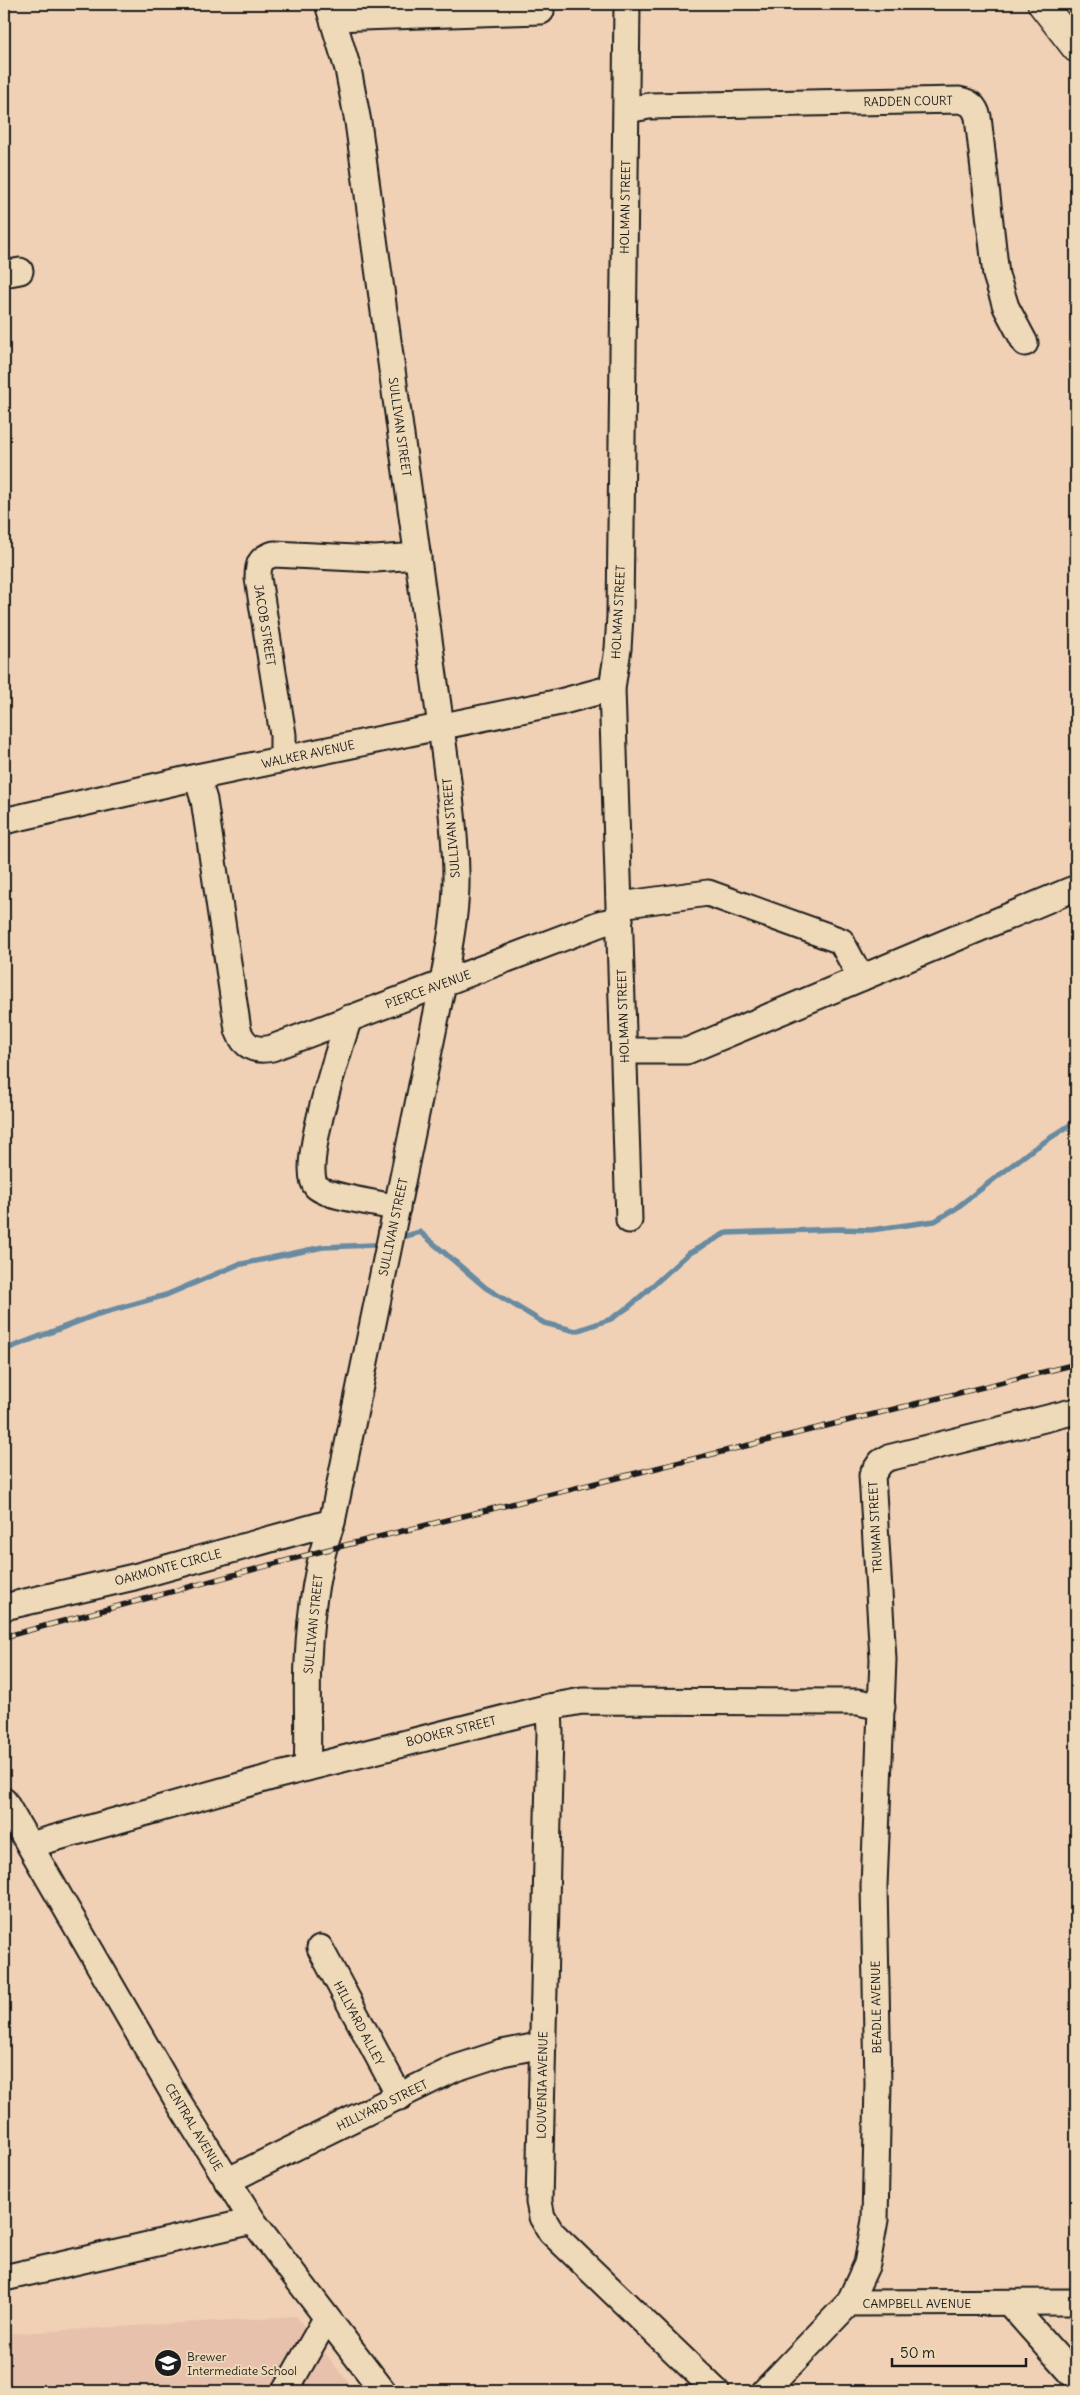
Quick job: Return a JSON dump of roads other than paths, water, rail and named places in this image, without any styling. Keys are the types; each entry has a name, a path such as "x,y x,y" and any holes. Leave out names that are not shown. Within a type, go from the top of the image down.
{"highway":[{"path":"1042,4 1076,48"}],"street":[{"name":"HOLMAN STREET","path":"627,4 620,616 618,649 612,688 629,1220"},
{"path":"330,11 541,11"},
{"name":"SULLIVAN STREET","path":"307,1768 309,1739 307,1662 322,1551 332,1522 443,984 453,927 456,874 441,727 358,122 348,69 330,11"},
{"name":"RADDEN COURT","path":"627,110 649,106 959,100 971,104 975,108 978,118 996,275 1006,307 1025,343"},
{"name":"JACOB STREET","path":"283,759 283,735 258,578 259,562 274,554 375,559 418,556"},
{"name":"WALKER AVENUE","path":"4,821 197,777 560,702 612,688"},
{"name":"PIERCE AVENUE","path":"197,777 204,800 240,1036 252,1048 262,1050 443,984 602,923 620,913 708,893 841,941 861,978"},
{"path":"624,1050 687,1051 1071,890"},
{"path":"348,1018 323,1105 313,1158 312,1178 316,1186 322,1190 344,1197 397,1208"},
{"name":"TRUMAN STREET","path":"882,1707 883,1659 871,1483 875,1468 888,1458 1076,1412"},
{"name":"OAKMONTE CIRCLE","path":"4,1607 134,1577 332,1522"},
{"name":"BOOKER STREET","path":"30,1845 307,1768 549,1707 582,1701 858,1702 882,1707"},
{"name":"LOUVENIA AVENUE","path":"549,1707 550,1733 539,2202 542,2217 551,2232 716,2391"},
{"name":"BEADLE AVENUE","path":"849,2303 867,2264 875,2220 878,2083 874,1886 882,1707"},
{"name":"CENTRAL AVENUE","path":"4,1801 52,1887 227,2181 253,2221 326,2319 383,2391"},
{"name":"HILLYARD ALLEY","path":"320,1948 400,2097"},
{"name":"HILLYARD STREET","path":"227,2181 468,2063 543,2045"},
{"path":"4,2278 253,2221"},
{"name":"CAMPBELL AVENUE","path":"765,2391 849,2303 1076,2302"},
{"path":"1009,2303 1076,2378"},
{"path":"285,2391 326,2319"}],"waterway":[{"path":"406,1236 420,1232 486,1288 544,1323 576,1331 611,1319 630,1306 688,1254 726,1233 840,1229 871,1230 935,1221 955,1209 1029,1152 1076,1121"},
{"path":"4,1350 98,1314 166,1295 237,1265 323,1247 374,1245"}],"railway":[{"path":"4,1637 322,1551 1076,1364"}],"place":[{"name":"Brewer Intermediate School","path":"168,2363"}]}
